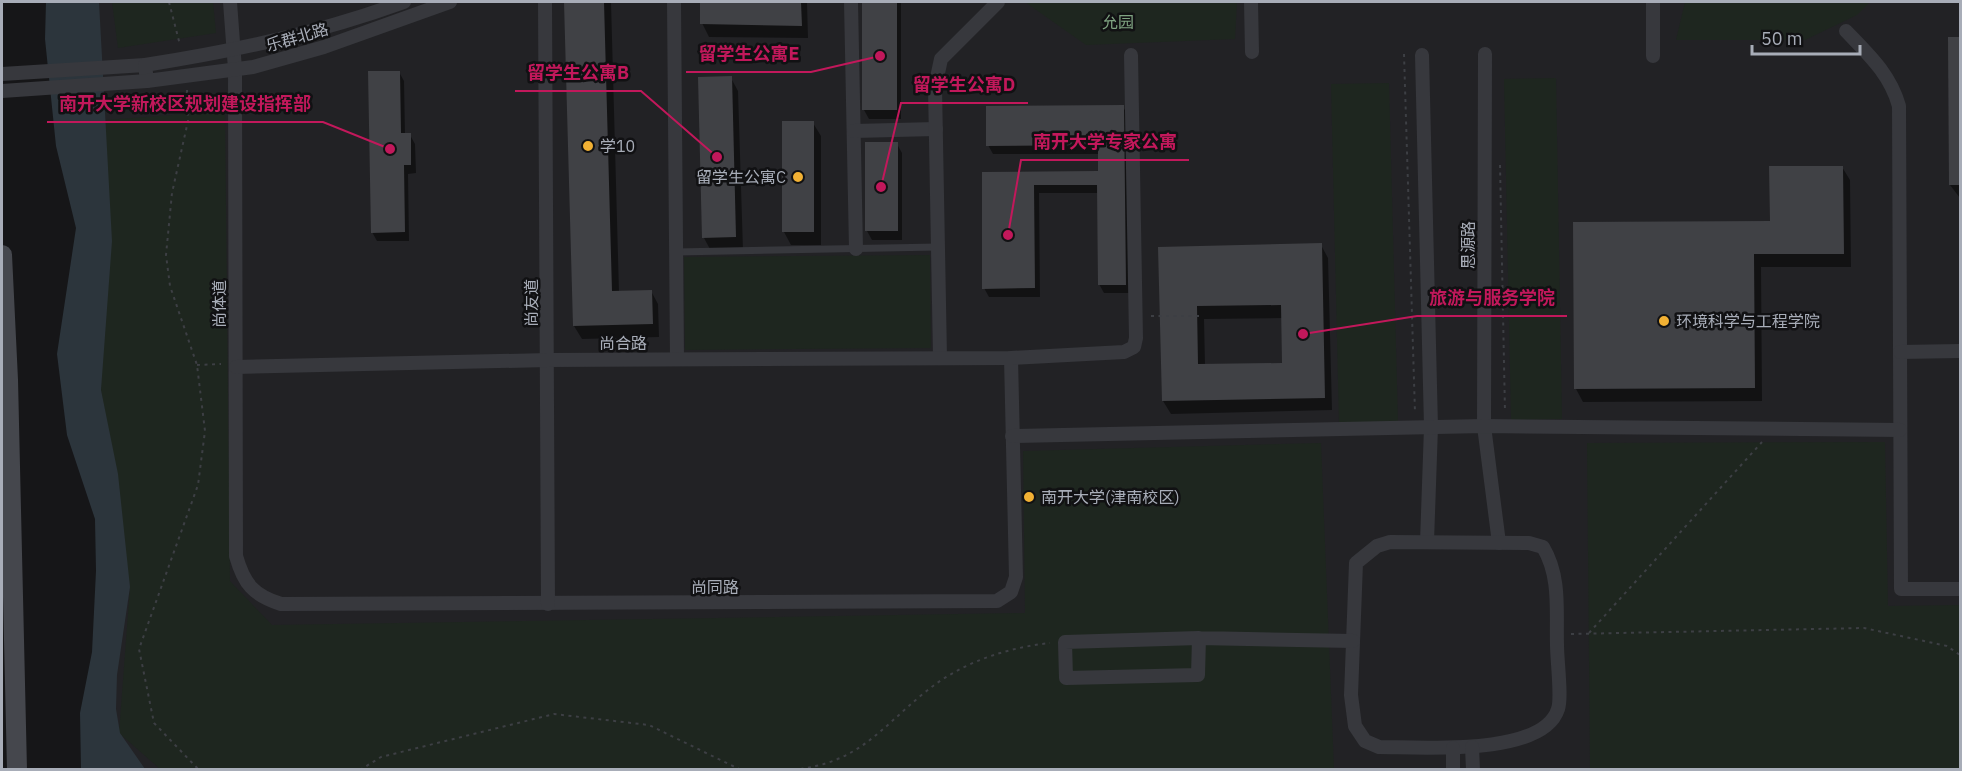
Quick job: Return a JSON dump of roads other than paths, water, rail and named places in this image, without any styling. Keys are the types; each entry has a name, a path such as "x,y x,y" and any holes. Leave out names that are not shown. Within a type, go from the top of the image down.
{"main road":[{"path":"2,255 8,380 17,770"}],"street":[{"name":"尚体道","path":"230,2 235,69 236,556 241,573 261,598"},
{"name":"乐群北路","path":"2,74 145,65 234,51 292,38 400,2"},
{"path":"400,2 404,20"},
{"name":"乐群北路","path":"2,91 147,81 235,69 324,47 450,2"},
{"name":"尚友道","path":"545,2 548,604"},
{"path":"674,2 677,359"},
{"path":"851,2 856,249"},
{"path":"939,357 935,87 941,59 998,2"},
{"path":"1251,2 1252,52"},
{"path":"1653,2 1653,56"},
{"path":"1846,31 1884,71 1894,87 1899,106 1901,589 1960,589"},
{"name":"思源路","path":"1485,54 1484,426 1499,543"},
{"name":"尚合路","path":"236,365 548,360 1011,358 1124,352 1134,347 1136,316 1131,55"},
{"path":"1422,55 1431,427 1427,542"},
{"path":"145,65 147,81"},
{"path":"854,130 936,129"},
{"path":"1900,352 1960,351"},
{"name":"尚同路","path":"261,598 281,604 997,601 1011,592 1016,577 1011,358"},
{"path":"1012,436 1484,426 1900,430"},
{"path":"1390,542 1427,542 1529,543 1543,547 1551,561 1556,578 1558,709 1546,727 1534,735 1472,747 1379,747 1365,741 1355,726 1351,696 1356,563 1377,546 1390,542"},
{"path":"1199,638 1198,675 1066,678 1065,642 1199,638 1353,641"},
{"path":"1472,747 1473,770"},
{"path":"1453,748 1453,770"}],"lane":[{"path":"676,252 938,248"}],"place":[{"name":"留学生公寓E","path":"880,56"},
{"name":"学10","path":"588,146"},
{"name":"南开大学新校区规划建设指挥部","path":"390,149"},
{"name":"留学生公寓B","path":"717,157"},
{"name":"留学生公寓C","path":"798,177"},
{"name":"留学生公寓D","path":"881,187"},
{"name":"南开大学专家公寓","path":"1008,235"},
{"name":"环境科学与工程学院","path":"1664,321"},
{"name":"旅游与服务学院","path":"1303,334"},
{"name":"南开大学(津南校区)","path":"1029,497"}],"park label":[{"name":"允园","path":"1118,22"}]}
